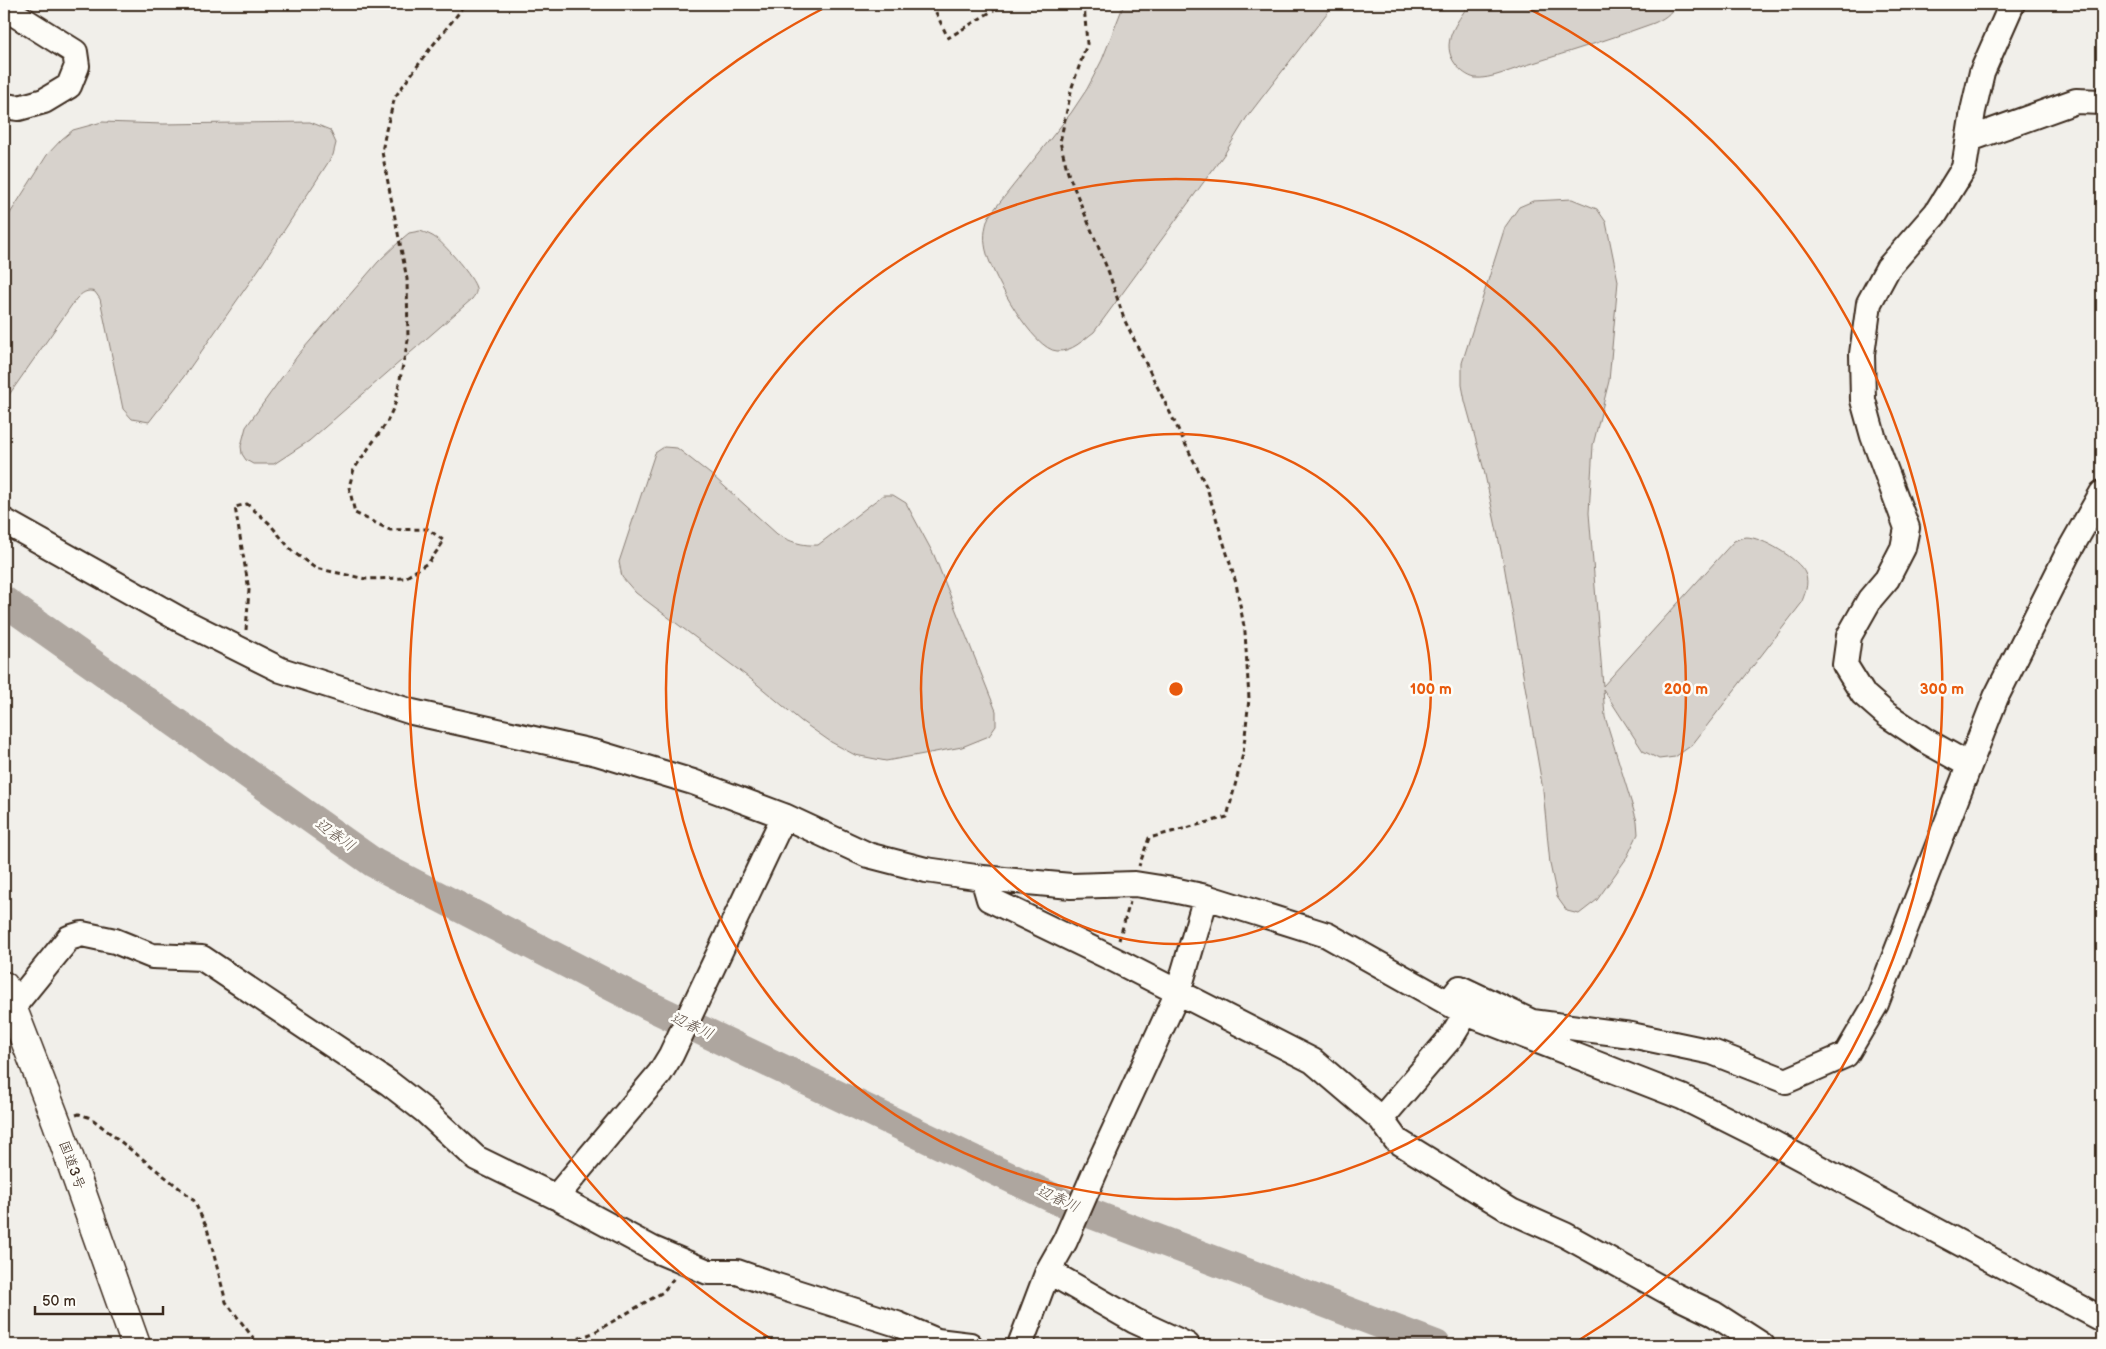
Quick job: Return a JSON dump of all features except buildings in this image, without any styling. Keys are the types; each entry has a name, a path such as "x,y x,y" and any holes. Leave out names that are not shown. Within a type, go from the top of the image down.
{"highway":[{"name":"国道3号","path":"8,997 57,1123 136,1345"}],"street":[{"path":"4,4 5,8 75,52 76,66 69,86 44,100 19,108 4,106"},
{"path":"1969,765 1887,716 1863,694 1845,665 1849,636 1870,599 1887,579 1903,548 1907,528 1873,436 1864,400 1862,354 1869,303 1888,268 1936,213 1964,168 1973,111 1982,72 2012,4"},
{"path":"1970,139 2076,101 2102,102"},
{"path":"1381,1119 1452,1036 1460,988 1532,1022 1631,1035 1712,1052 1786,1081 1846,1054 1876,1004 1996,697 2068,553 2102,493"},
{"path":"4,522 229,645 282,670 412,712 597,753 693,782 784,816 868,856 926,870 983,878 1071,886 1137,877 1173,890 1206,897 1327,935 1457,1008 1682,1097 1752,1132 2102,1319"},
{"path":"556,1197 660,1074 671,1055 784,816"},
{"path":"983,878 989,899 1113,959 1312,1061 1381,1119 1396,1140 1511,1211 1565,1235 1668,1292 1714,1314 1762,1345"},
{"path":"1020,1345 1048,1271 1065,1241 1178,992 1206,897"},
{"path":"8,997 69,938 82,934 114,941 152,956 202,958 389,1083 425,1111 476,1158 556,1197 653,1249 708,1272 737,1272 897,1324 937,1341 970,1345"},
{"path":"1048,1271 1135,1321 1187,1345"}],"path":[{"path":"229,645 247,630 250,590 235,507 248,504 269,524 292,551 315,568 366,579 405,578 429,562 444,541 428,530 390,530 355,513 350,487 354,469 387,422 395,404 408,340 407,279 382,152 386,130 396,97 428,50 466,4"},
{"path":"932,4 948,38 997,8 999,4"},
{"path":"1084,4 1087,44 1072,87 1060,142 1068,172 1109,274 1124,319 1206,488 1236,583 1245,632 1249,698 1243,754 1228,817 1150,838 1113,959"},
{"path":"57,1123 79,1114 91,1118 194,1199 207,1228 226,1302 254,1339 263,1345"},
{"path":"562,1345 593,1333 663,1292 686,1263"}],"shaded area":[{"path":"1124,4 1334,4 1247,117 1225,153 1094,332 1072,348 1057,351 1047,347 1037,339 1005,294 987,254 986,225 989,216 1071,113 1087,89 1102,60"},
{"path":"1469,4 1675,4 1674,8 1664,18 1654,23 1502,73 1475,78 1464,73 1456,65 1449,49 1449,41 1455,26"},
{"path":"102,122 163,124 310,122 330,130 336,143 333,155 261,266 180,382 149,422 132,419 123,409 100,299 92,291 85,292 76,299 4,402 4,223 47,155 62,139 73,130"},
{"path":"1572,199 1597,209 1606,222 1618,281 1609,381 1593,445 1589,513 1603,686 1734,541 1746,537 1770,545 1796,561 1805,573 1807,581 1801,604 1692,745 1675,757 1659,759 1643,751 1603,689 1605,717 1637,821 1638,834 1626,859 1597,900 1579,914 1567,911 1557,897 1550,864 1543,790 1504,565 1484,470 1462,385 1462,363 1505,227 1519,207 1533,201"},
{"path":"420,231 437,239 453,255 474,283 476,294 309,441 274,464 253,464 246,460 242,454 241,446 246,427 298,355 378,262 409,233"},
{"path":"664,447 677,448 714,477 777,534 802,544 818,545 883,495 893,495 906,503 934,555 996,711 996,726 989,736 962,747 886,761 855,755 831,742 801,721 752,680 636,593 622,577 619,562 655,453"}],"waterway":[{"name":"辺春川","path":"4,601 374,863 648,1005 1068,1205 1436,1345"}]}
